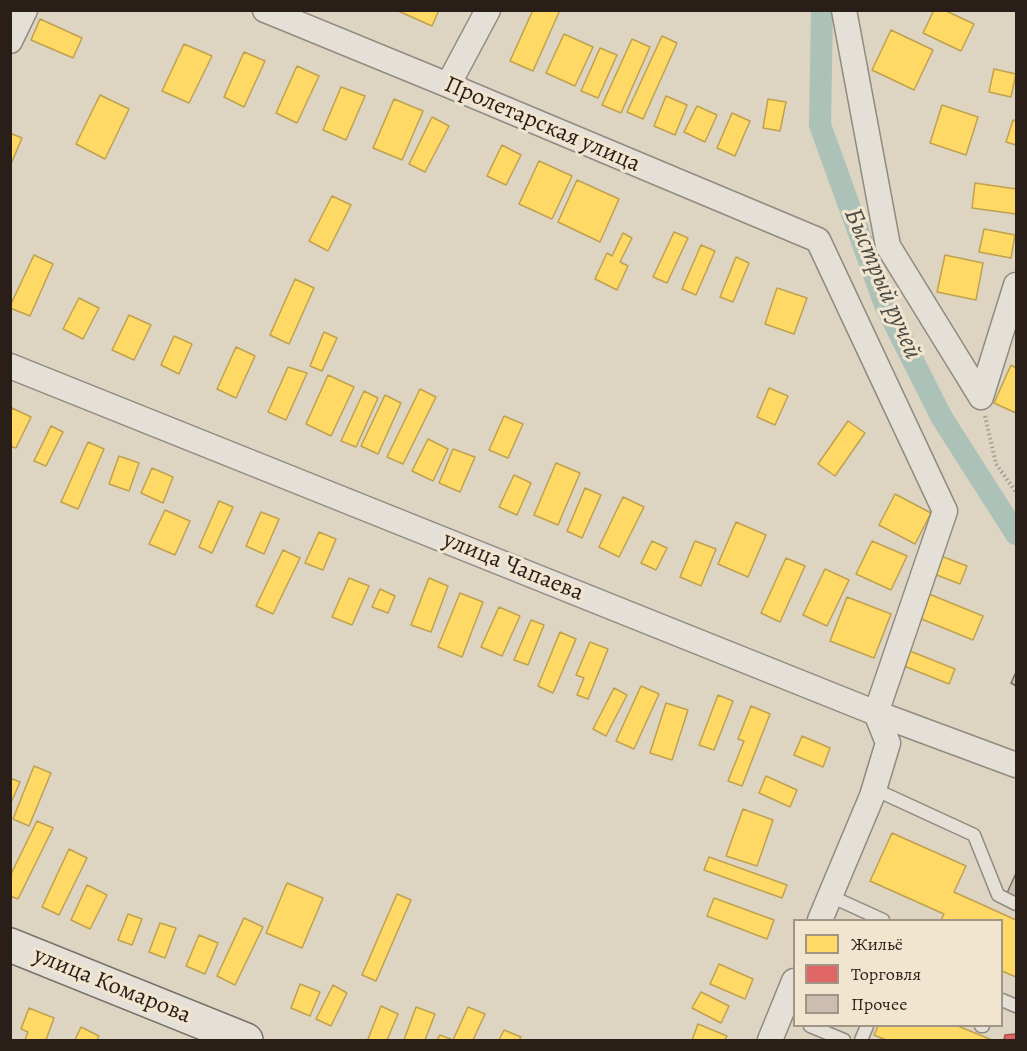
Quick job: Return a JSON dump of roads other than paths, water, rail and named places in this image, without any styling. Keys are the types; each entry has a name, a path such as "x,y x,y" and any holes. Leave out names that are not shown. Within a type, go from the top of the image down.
{"street":[{"path":"10,41 25,10"},
{"name":"Пролетарская улица","path":"265,10 818,240 945,511 876,713"},
{"path":"448,85 488,10"},
{"path":"844,10 888,246 981,398 1017,285"},
{"name":"улица Чапаева","path":"10,366 876,713 1017,765"},
{"path":"821,919 874,789 888,743 876,713"},
{"name":"улица Комарова","path":"10,945 246,1041"},
{"path":"770,1041 788,1016 793,991"}],"lane":[{"path":"874,789 974,835 998,895 1017,904"},
{"path":"830,896 879,919"},
{"path":"1003,1000 1017,1006"},
{"path":"812,1027 844,1041"},
{"path":"861,1041 867,1027"}],"waterway":[{"name":"Быстрый ручей","path":"822,10 820,125 885,305 942,418 1016,534"}]}
